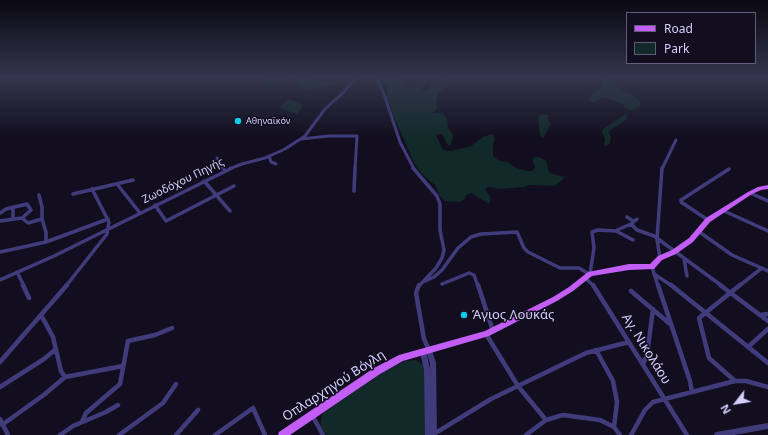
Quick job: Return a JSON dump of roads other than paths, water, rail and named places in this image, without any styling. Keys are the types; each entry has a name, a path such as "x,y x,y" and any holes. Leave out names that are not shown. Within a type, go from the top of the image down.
{"main road":[{"path":"588,275 629,267 653,271 660,258 674,252 691,240 708,220 750,193 760,188 768,187"},
{"name":"Οπλαρχηγού Βόγλη","path":"282,435 377,371 402,358 490,333 555,299 571,289 588,275"}],"street":[{"name":"Ζωοδόχου Πηγής","path":"0,280 54,256 225,171 285,149 301,139 325,109 338,97"},
{"path":"385,97 400,142 409,162 437,196 440,204 440,230 444,250 442,258 436,268 419,286 416,293 426,352 432,435 491,399 586,353 630,342"},
{"path":"301,139 329,136 357,136 354,191"},
{"path":"660,258 657,239 661,171 676,140"},
{"path":"269,156 272,162 276,164"},
{"path":"217,158 225,171"},
{"path":"708,220 681,202 681,200 730,169"},
{"path":"73,194 133,180"},
{"path":"204,181 230,211"},
{"path":"117,184 140,213"},
{"path":"155,205 166,221 234,186"},
{"path":"0,362 70,282 107,234 110,228 108,219 92,189"},
{"path":"750,193 768,201"},
{"path":"39,195 42,207 42,219 46,232 46,242"},
{"path":"0,213 13,207 28,204 31,210 22,218 0,221"},
{"path":"13,207 13,219"},
{"path":"724,211 768,230"},
{"path":"626,217 637,230 657,239 768,321"},
{"path":"22,218 28,223 42,219"},
{"path":"0,252 46,242 108,219"},
{"path":"616,231 637,219"},
{"path":"424,281 434,277 442,270 458,248 471,237 481,234 517,232 524,248 528,252 560,268 579,268 588,275 594,248 592,232 598,230 616,231 633,240"},
{"path":"698,231 732,255 768,271"},
{"path":"684,259 687,276"},
{"path":"735,381 709,358 699,318 706,314 762,268"},
{"path":"653,271 768,363"},
{"path":"653,271 690,381 692,392"},
{"path":"17,272 29,298"},
{"path":"442,284 469,273 474,274 490,333 518,386 546,420"},
{"name":"Αγ. Νικολάου","path":"588,275 592,284 630,342 687,435"},
{"path":"631,290 670,324"},
{"path":"643,364 647,355 653,309"},
{"path":"760,315 768,314"},
{"path":"41,315 53,337 61,371 65,377"},
{"path":"82,422 86,413 92,407 120,384 128,341 155,335 172,328"},
{"path":"748,347 768,329"},
{"path":"0,387 44,359 56,349"},
{"path":"596,350 613,381 617,402 614,427"},
{"path":"2,425 45,394 65,377 123,366"},
{"path":"631,435 649,405 665,399 735,381 746,381 768,387"},
{"path":"119,435 163,403 176,384"},
{"path":"60,435 73,426 106,412 118,405"},
{"path":"216,435 253,408 265,435"},
{"path":"176,435 198,410"},
{"path":"312,414 323,435"},
{"path":"526,435 546,420 563,415 600,420 614,427 620,435"},
{"path":"0,419 8,435"},
{"path":"717,435 768,426"}],"place":[{"name":"Αθηναϊκόν","path":"238,121"},
{"name":"Άγιος Λουκάς","path":"464,315"}]}
